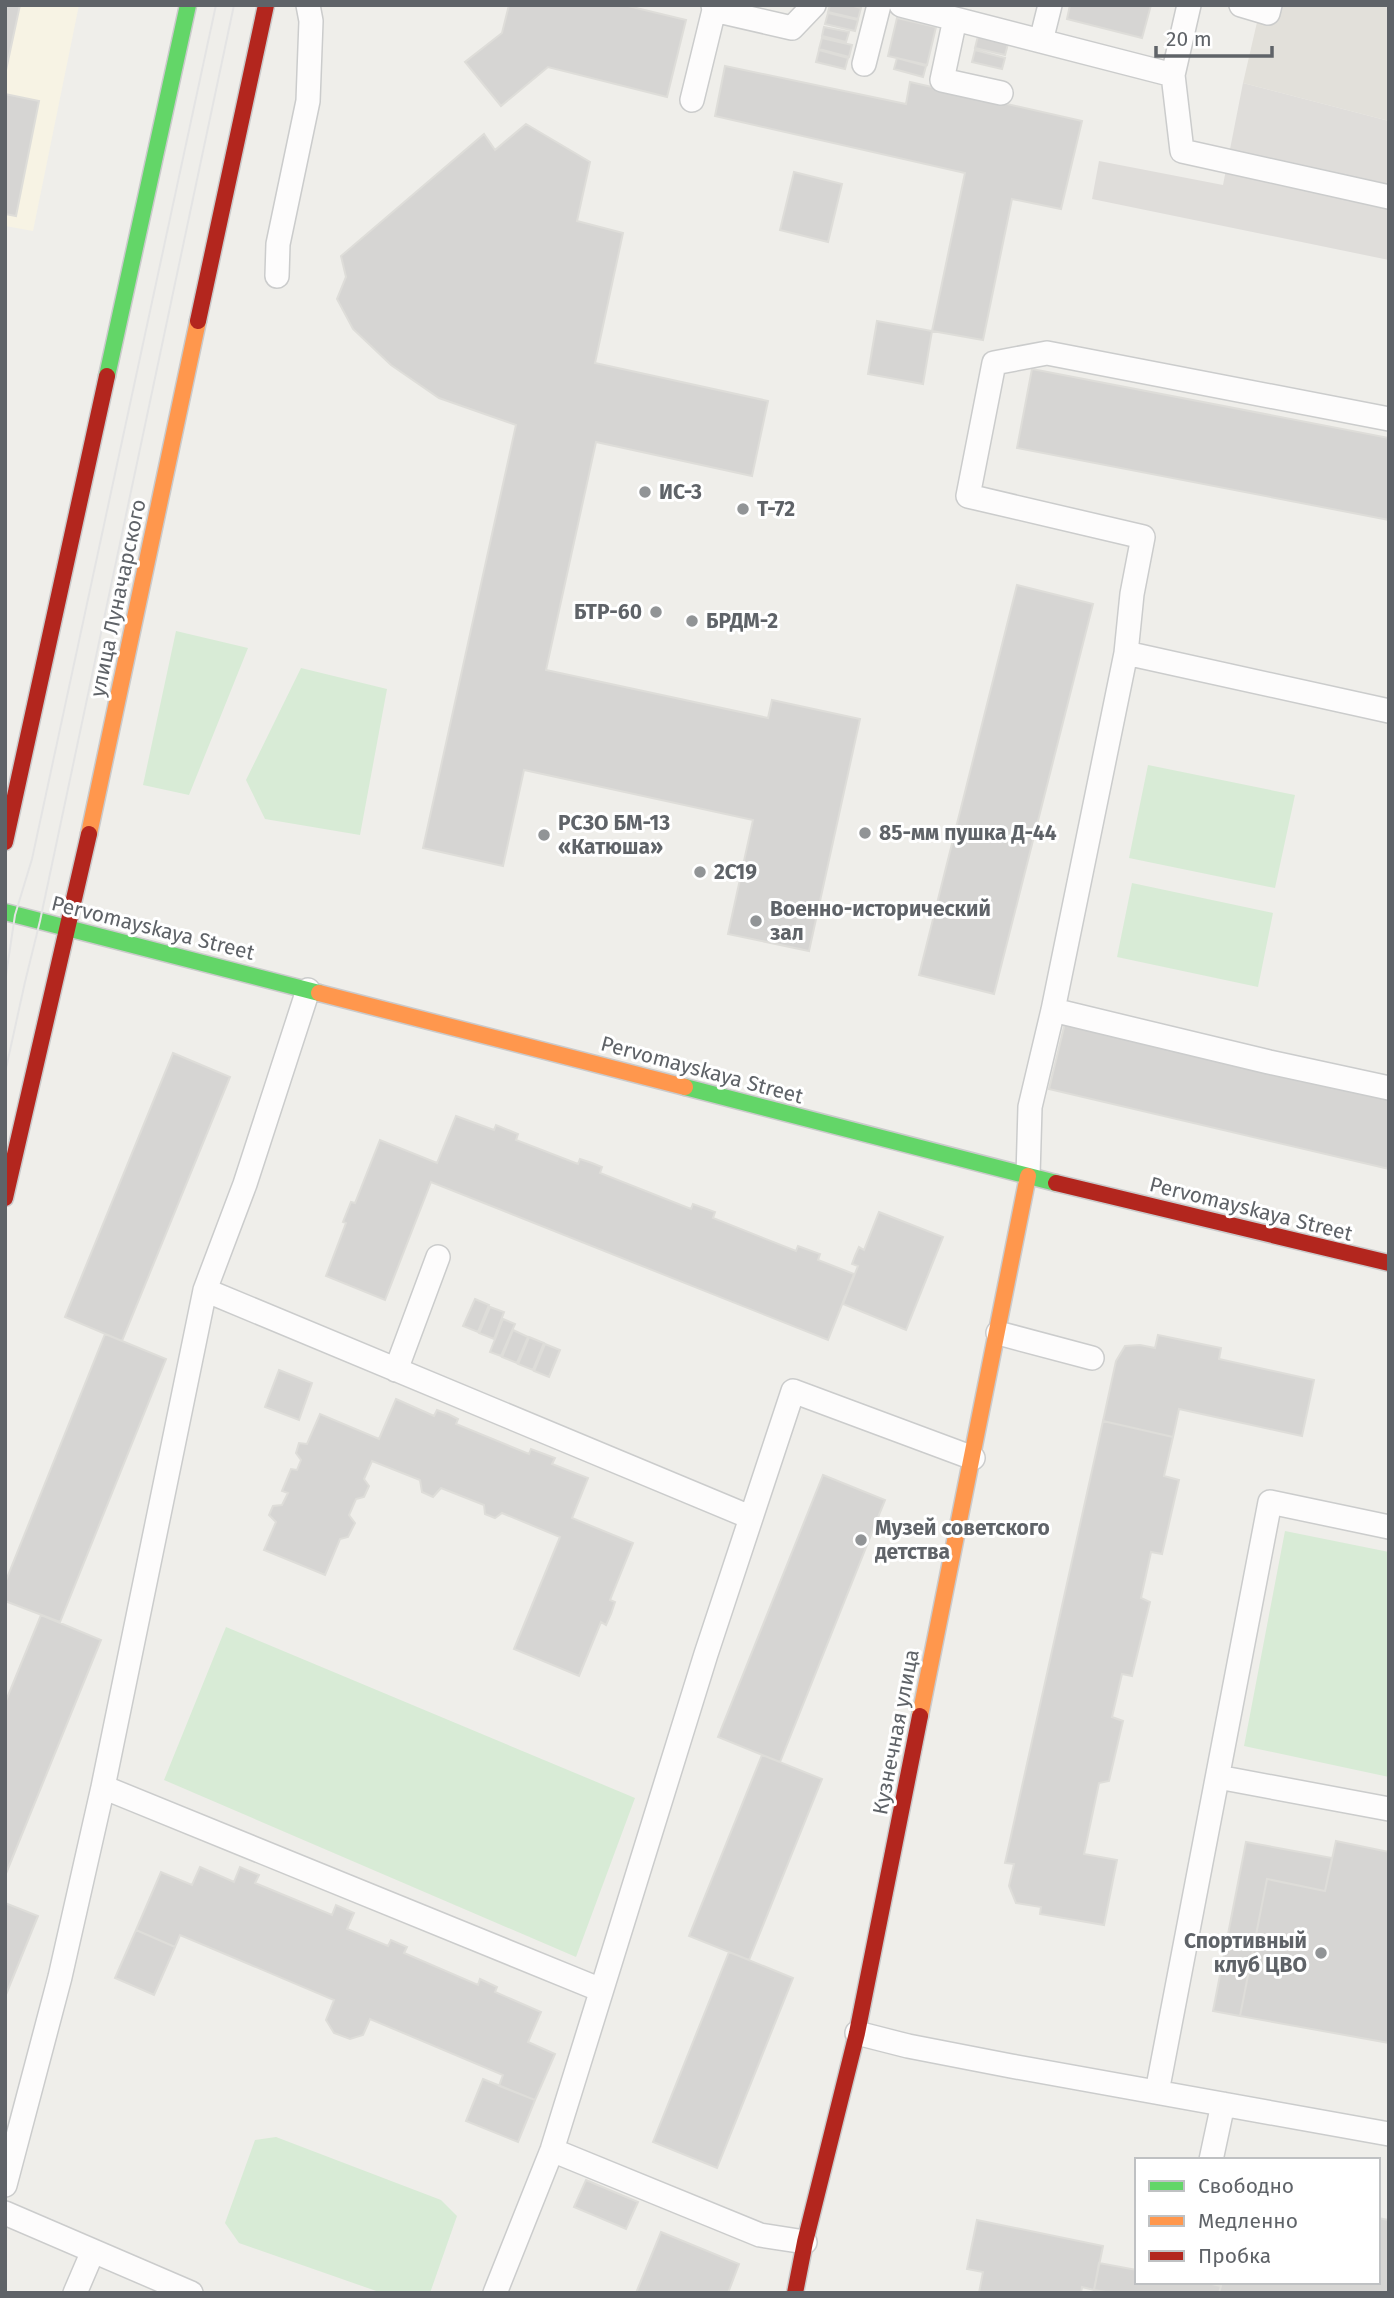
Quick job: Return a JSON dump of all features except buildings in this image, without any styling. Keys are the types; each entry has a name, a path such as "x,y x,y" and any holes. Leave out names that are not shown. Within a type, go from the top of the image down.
{"street":[{"path":"5,842 188,5"},
{"name":"улица Луначарского","path":"5,1198 68,928 266,5"},
{"name":"Pervomayskaya Street","path":"5,912 1028,1176 1389,1263"},
{"name":"Кузнечная улица","path":"795,2293 805,2242 857,2033 1028,1176"}],"lane":[{"path":"277,276 278,244 308,101 311,20 308,5"},
{"path":"692,100 713,8 792,28 814,5"},
{"path":"864,64 880,5"},
{"path":"1041,41 1050,5"},
{"path":"1189,5 1173,75 1182,150 1389,197"},
{"path":"1241,5 1268,13 1270,5"},
{"path":"914,7 1173,75"},
{"path":"955,19 942,80 1001,93"},
{"path":"1028,1176 1030,1107 1053,1010 1126,653 1132,594 1143,537 968,496 994,362 1047,353 1389,419"},
{"path":"1126,653 1389,711"},
{"path":"5,2185 60,1977 103,1787 205,1290 245,1184 308,990"},
{"path":"1053,1010 1389,1088"},
{"path":"396,1370 438,1258"},
{"path":"205,1290 750,1517"},
{"path":"998,1333 1092,1358"},
{"path":"495,2293 552,2150 750,1517 793,1391 972,1458"},
{"path":"1157,2092 1270,1503 1389,1527"},
{"path":"1218,1777 1389,1809"},
{"path":"103,1787 601,1990"},
{"path":"857,2033 908,2046 1389,2134"},
{"path":"1211,2158 1223,2104"},
{"path":"552,2150 760,2235 805,2242"},
{"path":"5,2213 191,2293"},
{"path":"75,2293 93,2251"}],"shaded area":[{"path":"5,5 79,5 33,231 5,226"},
{"path":"1261,5 1389,5 1389,121 1243,83"},
{"path":"1243,83 1389,121 1389,260 1092,199 1099,161 1223,185"}],"green space":[{"path":"176,631 248,648 189,795 143,785"},
{"path":"301,668 387,689 360,835 265,819 246,780"},
{"path":"1148,765 1295,795 1275,888 1129,858"},
{"path":"1132,883 1273,913 1258,987 1117,957"},
{"path":"1285,1531 1389,1552 1389,1777 1244,1746"},
{"path":"226,1627 635,1798 576,1957 164,1780"},
{"path":"276,2137 441,2200 457,2216 430,2293 382,2293 239,2243 225,2223 255,2140"}],"tram line":[{"path":"5,982 15,915 32,859 216,5"},
{"path":"5,1073 40,921 234,5"}],"traffic: fast":[{"path":"107,376 188,5"},
{"path":"5,912 319,993"},
{"path":"685,1087 1056,1183"}],"traffic: slow":[{"path":"89,834 198,321"},
{"path":"319,993 685,1087"},
{"path":"920,1716 1028,1176"}],"traffic: jam":[{"path":"198,321 266,5"},
{"path":"5,842 107,376"},
{"path":"5,1198 89,834"},
{"path":"1056,1183 1389,1263"},
{"path":"795,2293 805,2242 857,2033 920,1716"}],"place":[{"name":"ИС-3","path":"645,492"},
{"name":"Т-72","path":"743,509"},
{"name":"БТР-60","path":"656,612"},
{"name":"БРДМ-2","path":"692,621"},
{"name":"85-мм пушка Д-44","path":"865,833"},
{"name":"РСЗО БМ-13 «Катюша»","path":"544,835"},
{"name":"2С19","path":"700,872"},
{"name":"Военно-исторический зал","path":"756,921"},
{"name":"Музей советского детства","path":"861,1540"},
{"name":"Спортивный клуб ЦВО","path":"1321,1953"}]}
